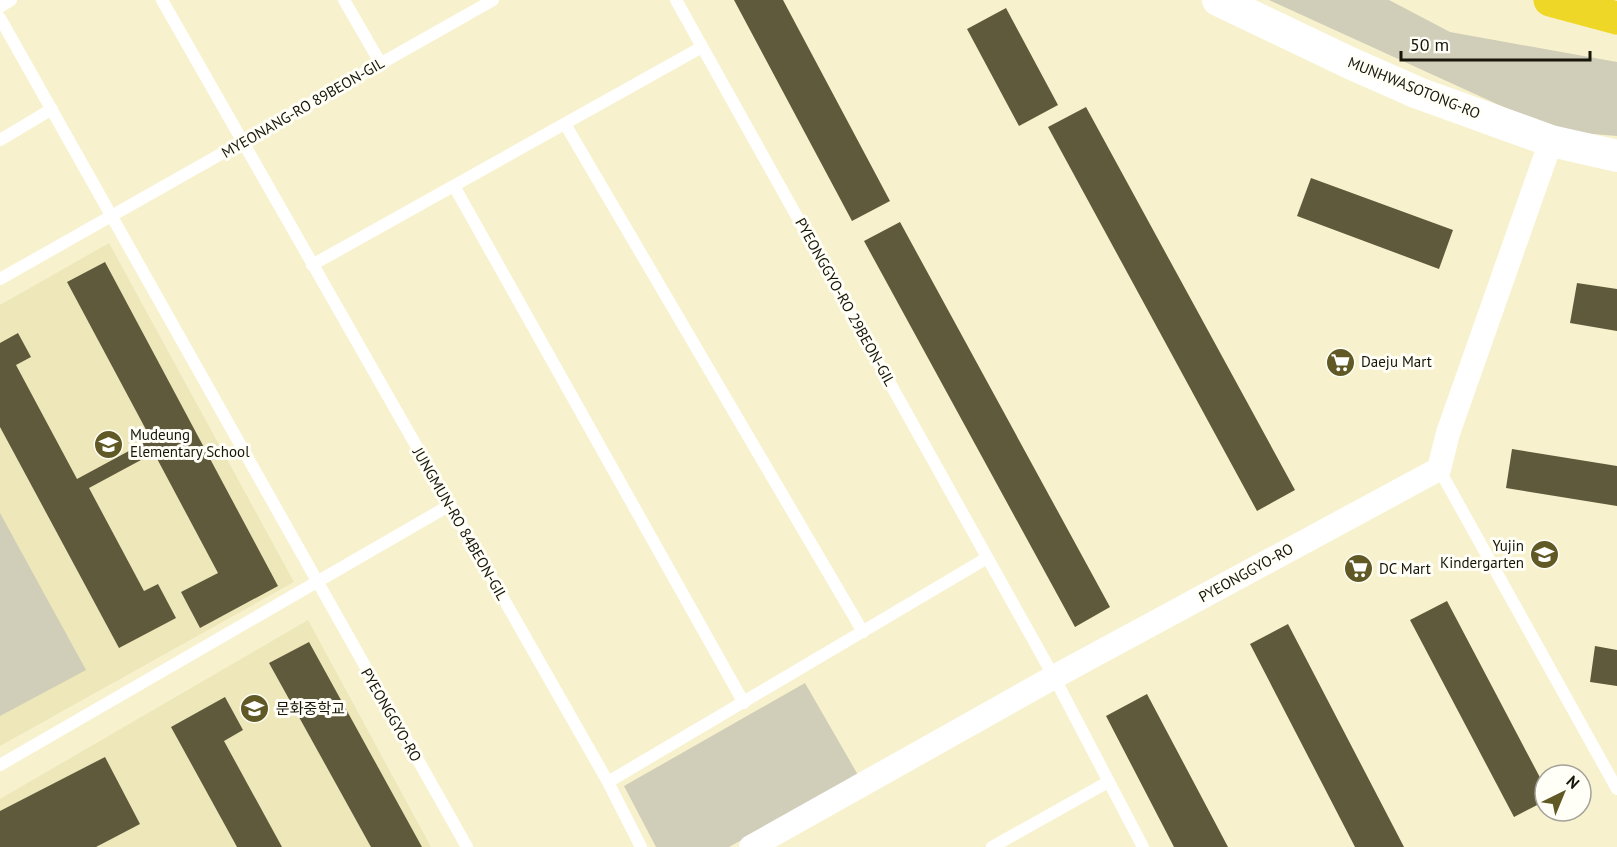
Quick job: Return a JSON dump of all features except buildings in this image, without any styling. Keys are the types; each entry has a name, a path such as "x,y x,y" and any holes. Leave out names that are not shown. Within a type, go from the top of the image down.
{"highway":[{"path":"1550,0 1617,18"}],"street":[{"name":"MUNHWASOTONG-RO","path":"1218,0 1418,93 1551,141 1617,156"},
{"path":"1438,469 1448,432 1551,141"},
{"name":"PYEONGGYO-RO","path":"751,847 1054,678 1438,469"}],"lane":[{"path":"0,6 11,0"},
{"name":"JUNGMUN-RO 84BEON-GIL","path":"162,0 608,782 641,847"},
{"path":"344,0 381,64"},
{"name":"MYEONANG-RO 89BEON-GIL","path":"0,279 493,0"},
{"name":"PYEONGGYO-RO 29BEON-GIL","path":"676,0 1054,678 1143,847"},
{"path":"0,18 316,582"},
{"path":"312,265 702,47"},
{"path":"0,140 52,110"},
{"path":"565,124 863,632"},
{"path":"454,186 744,703"},
{"path":"1438,469 1617,789"},
{"path":"0,765 450,505"},
{"path":"608,782 987,558"},
{"name":"PYEONGGYO-RO","path":"316,582 467,847"},
{"path":"992,847 1108,782"}],"shaded area":[{"path":"1269,0 1389,0 1450,32 1617,62 1617,136 1556,131"},
{"name":"Mudeung Elementary School","path":"109,243 294,582 0,746 0,305"},
{"path":"0,513 86,670 0,716"},
{"name":"문화중학교","path":"308,620 431,847 0,847 0,799"},
{"path":"805,683 858,775 729,847 656,847 624,786"}],"place":[{"name":"Daeju Mart","path":"1340,362"},
{"name":"Mudeung Elementary School","path":"109,444"},
{"name":"Yujin Kindergarten","path":"1545,555"},
{"name":"DC Mart","path":"1358,569"},
{"name":"문화중학교","path":"255,709"}]}
